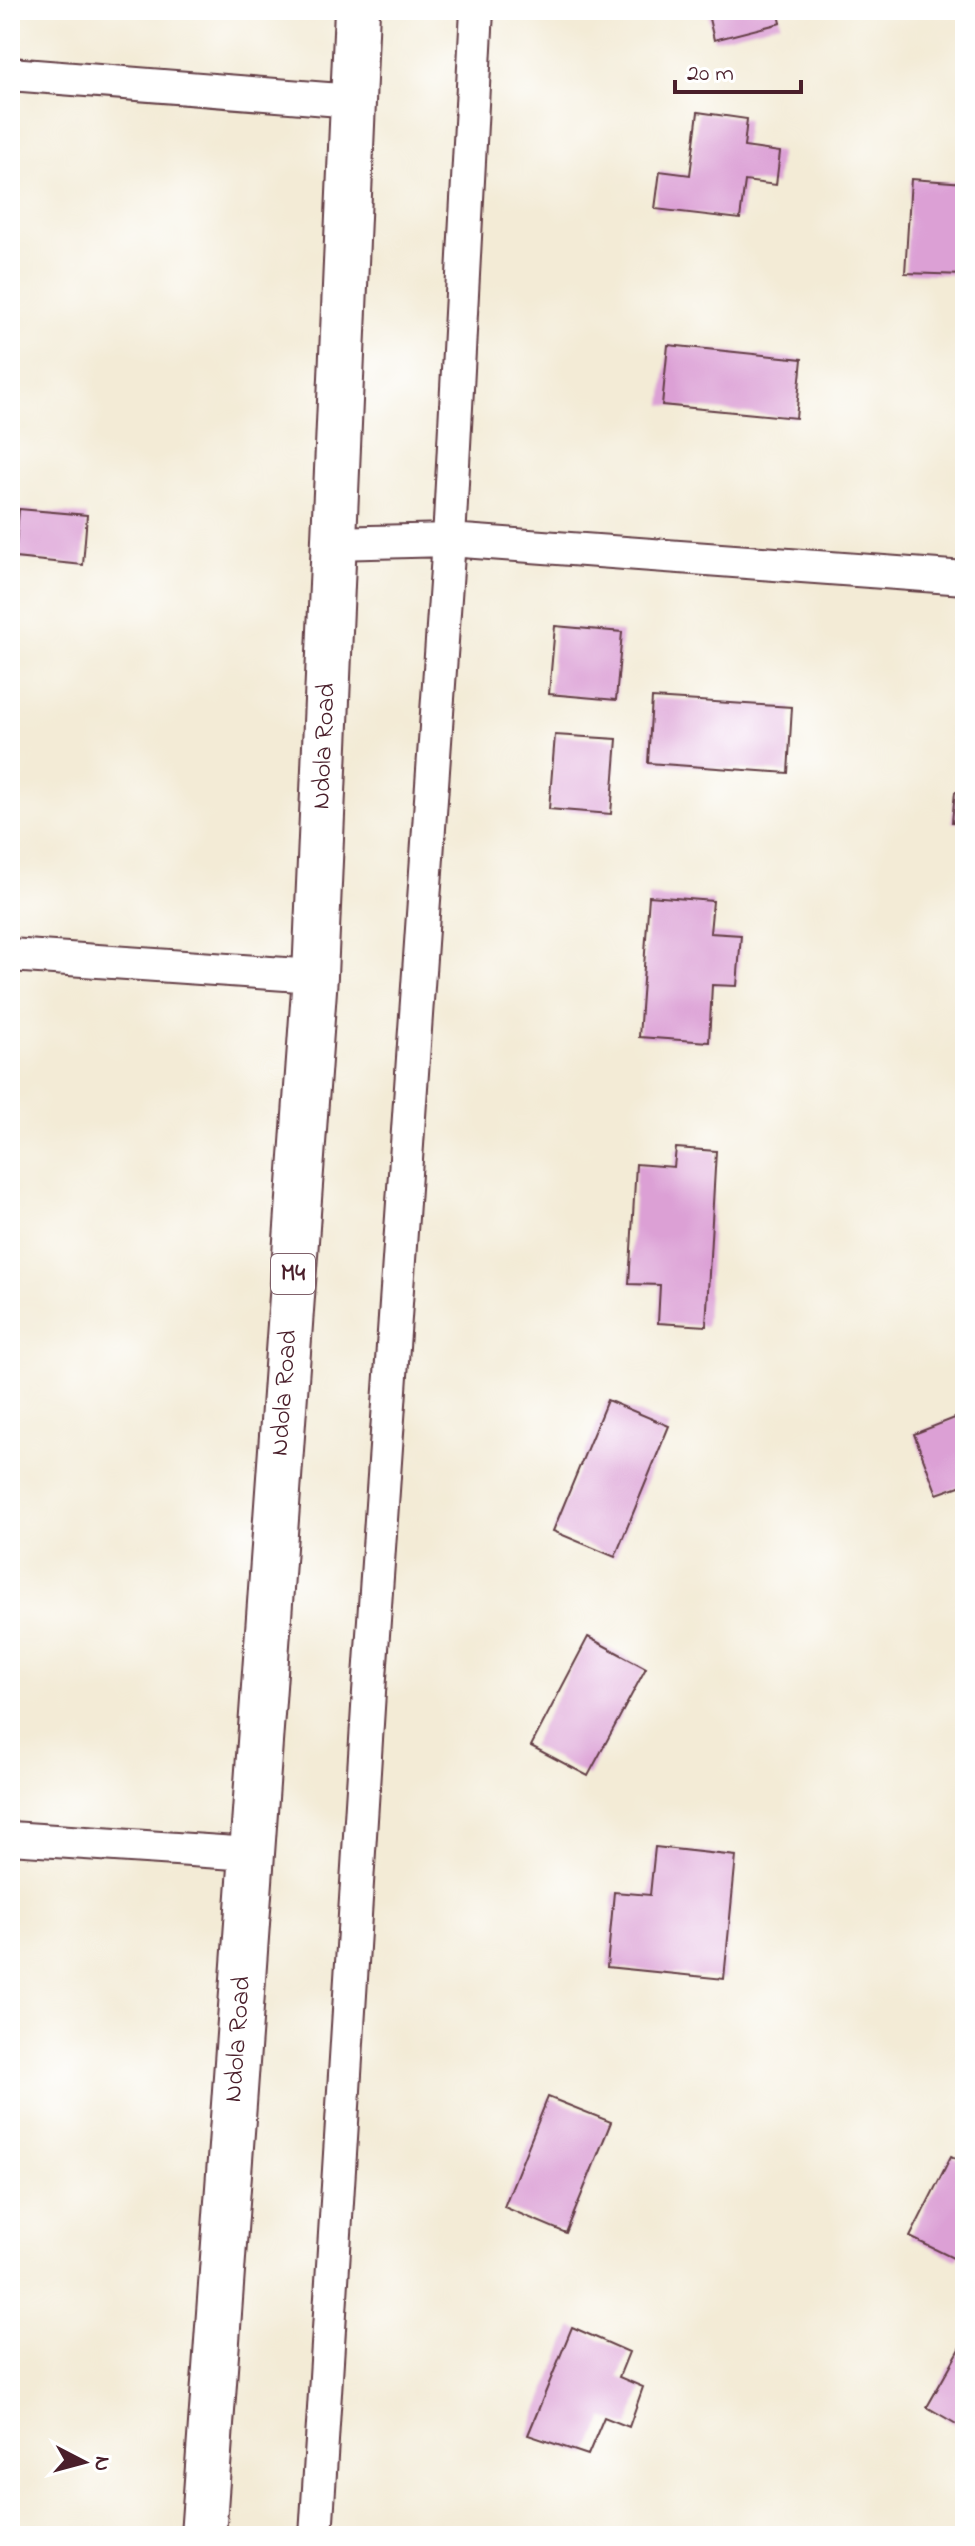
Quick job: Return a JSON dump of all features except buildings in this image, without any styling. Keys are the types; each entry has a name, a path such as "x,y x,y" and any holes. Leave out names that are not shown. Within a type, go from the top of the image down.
{"main road":[{"name":"Ndola Road","path":"203,2536 315,976 357,10"}],"street":[{"path":"316,2536 370,1676 449,540 477,10"},
{"path":"10,74 353,101"},
{"path":"332,543 449,540 965,578"},
{"path":"10,955 315,976"},
{"path":"10,1838 251,1854"}]}
